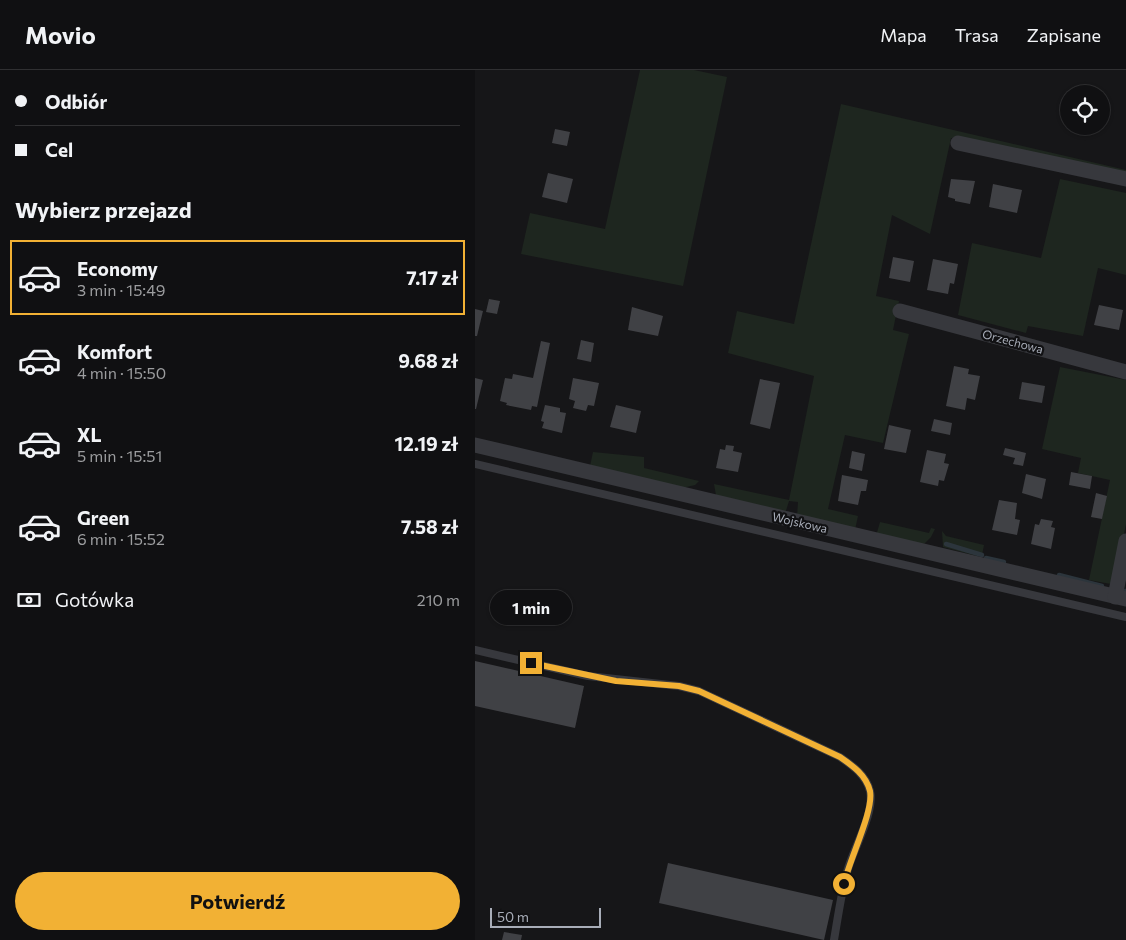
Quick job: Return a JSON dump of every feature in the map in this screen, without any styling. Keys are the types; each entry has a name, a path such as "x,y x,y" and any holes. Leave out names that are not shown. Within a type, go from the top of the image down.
{"street":[{"path":"958,143 1126,179"},
{"name":"Orzechowa","path":"900,311 1126,372"},
{"name":"Wojskowa","path":"475,445 1120,598"},
{"path":"1120,598 1126,541"}],"lane":[{"path":"475,464 1126,617"},
{"path":"475,650 588,676 679,686 699,691 840,757 855,768 868,786 870,800 847,873 834,940"}],"shaded area":[{"path":"640,70 694,70 727,77 683,286 521,254 530,213 605,229"},
{"path":"841,104 1126,170 1126,176 951,138 930,234 892,215 876,296 899,301 893,330 909,334 883,443 845,435 828,509 858,516 855,530 797,517 798,502 789,501 785,514 716,495 714,484 789,500 814,376 728,353 737,311 794,324"},
{"path":"1060,179 1126,193 1126,275 1098,268 1083,336 1028,326 1026,333 958,315 972,243 1041,258"},
{"path":"1060,367 1126,380 1126,524 1115,581 1111,584 1089,580 1110,480 1078,473 1081,458 1042,449"},
{"path":"593,452 644,457 644,468 699,481 695,485 678,489 590,466"},
{"path":"880,522 929,533 931,528 935,529 931,537 924,544 876,536"},
{"path":"942,531 946,536 984,545 982,555 977,556 943,547"}],"building":[{"path":"555,129 570,132 567,146 552,143"},
{"path":"548,173 573,179 567,203 542,197"},
{"path":"951,179 975,181 970,204 955,201 955,199 948,197"},
{"path":"993,184 1022,190 1017,213 989,207"},
{"path":"893,257 914,261 910,282 889,278"},
{"path":"933,259 958,264 954,284 950,283 948,294 927,290"},
{"path":"489,299 500,301 497,314 486,312"},
{"path":"1099,305 1123,310 1119,330 1094,325"},
{"path":"632,307 663,316 658,336 628,330"},
{"path":"475,309 483,311 477,336 475,336"},
{"path":"581,340 594,343 591,362 577,359"},
{"path":"541,341 550,343 537,407 532,406 531,410 506,405 507,403 500,401 505,378 512,379 513,374 533,378"},
{"path":"954,366 969,369 968,374 980,376 975,400 967,398 965,410 946,406"},
{"path":"475,378 483,380 476,409 475,409"},
{"path":"573,378 599,383 594,406 588,405 586,411 573,408 575,401 569,399"},
{"path":"760,379 780,383 770,429 750,424"},
{"path":"1022,382 1045,386 1042,403 1019,399"},
{"path":"545,405 560,408 560,412 566,413 562,433 542,428 544,422 541,421"},
{"path":"616,405 641,411 636,433 610,427"},
{"path":"934,419 952,423 950,435 931,431"},
{"path":"889,425 911,430 906,453 884,449"},
{"path":"726,445 734,446 733,451 742,453 738,472 716,468 720,449 725,450"},
{"path":"1005,448 1026,453 1023,466 1013,464 1015,458 1003,455"},
{"path":"927,450 946,454 944,463 949,464 944,481 939,480 938,486 920,482"},
{"path":"852,451 865,454 862,471 849,468"},
{"path":"1071,472 1092,476 1090,489 1069,485"},
{"path":"1026,474 1046,479 1042,499 1022,493"},
{"path":"842,475 868,480 866,491 861,491 858,505 838,501"},
{"path":"1096,493 1107,496 1102,519 1091,517"},
{"path":"999,500 1017,503 1015,519 1020,520 1017,535 992,530"},
{"path":"1041,519 1053,521 1051,527 1055,528 1051,549 1031,544 1035,524 1039,525"},
{"path":"475,661 584,686 575,728 475,706"},
{"path":"668,863 833,900 824,940 659,903"},
{"path":"504,932 522,935 521,940 502,940"}],"waterway":[{"path":"946,544 982,555"},
{"path":"986,558 1004,562"},
{"path":"1059,575 1102,586"}],"route":[{"path":"531,663 616,681 679,686 699,691 718,698 840,757 863,776 870,793 868,811 844,884"}]}
